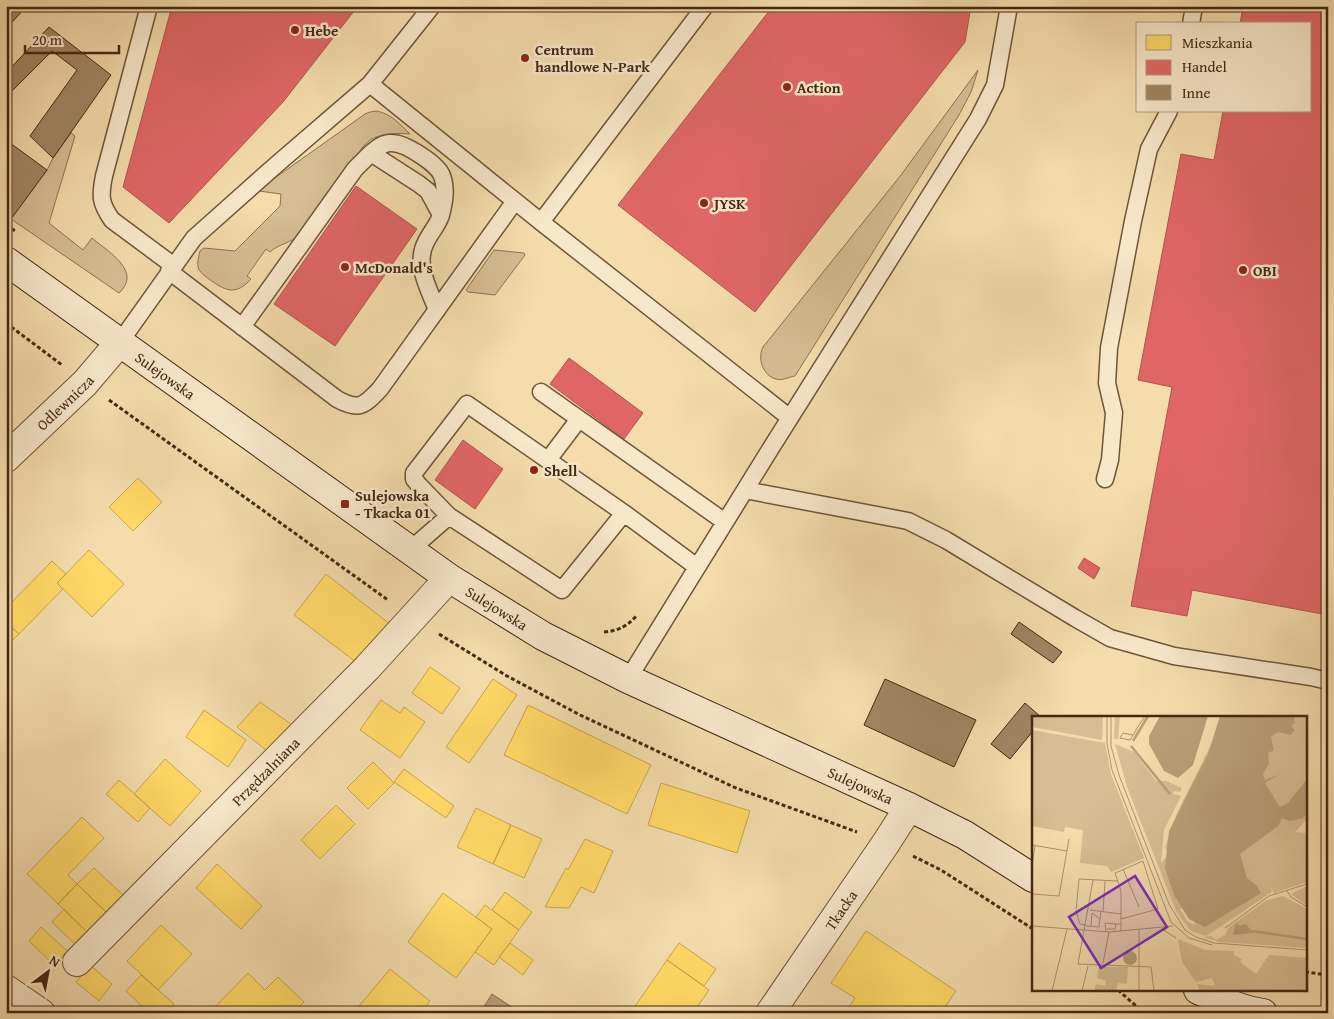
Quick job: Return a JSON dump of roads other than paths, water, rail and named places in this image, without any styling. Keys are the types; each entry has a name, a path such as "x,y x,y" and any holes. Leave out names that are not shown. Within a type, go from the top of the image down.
{"main road":[{"name":"Sulejowska","path":"6,261 449,578 542,636 628,679 909,806 964,835 1032,877"},
{"name":"Odlewnicza","path":"6,458 85,383 120,342"},
{"name":"Przędzalniana","path":"76,962 367,668 449,578"},
{"name":"Tkacka","path":"770,1013 909,806"},
{"path":"6,990 41,1013"},
{"path":"1203,992 1256,1012"}],"lane":[{"path":"150,6 104,176 101,193 105,209 112,220 242,327 350,406 362,404 380,389 514,201"},
{"path":"120,342 194,238 370,84 432,6"},
{"path":"541,222 705,6"},
{"path":"628,679 978,119 995,85 1009,6"},
{"path":"1191,22 1194,6"},
{"path":"370,84 514,201 790,418"},
{"path":"1105,479 1110,460 1114,413 1107,382 1109,348 1132,221 1149,149 1168,112"},
{"path":"242,327 355,169 376,148 389,142 410,148 437,168 442,175 445,199 441,215 421,251 421,262 425,278 437,310"},
{"path":"371,153 428,191 441,215"},
{"path":"541,392 725,522"},
{"path":"624,513 562,590 449,516 418,484 414,479 414,473 467,404 624,513 697,567"},
{"path":"548,460 579,419"},
{"path":"745,490 908,521 946,540 1110,638 1174,656 1328,681"},
{"path":"410,550 449,516"}],"place":[{"name":"Hebe","path":"295,30"},
{"name":"Centrum handlowe N-Park","path":"525,58"},
{"name":"Action","path":"787,87"},
{"name":"JYSK","path":"704,203"},
{"name":"McDonald's","path":"345,267"},
{"name":"OBI","path":"1243,270"},
{"name":"Shell","path":"534,470"},
{"name":"Sulejowska - Tkacka 01","path":"345,504"}]}
